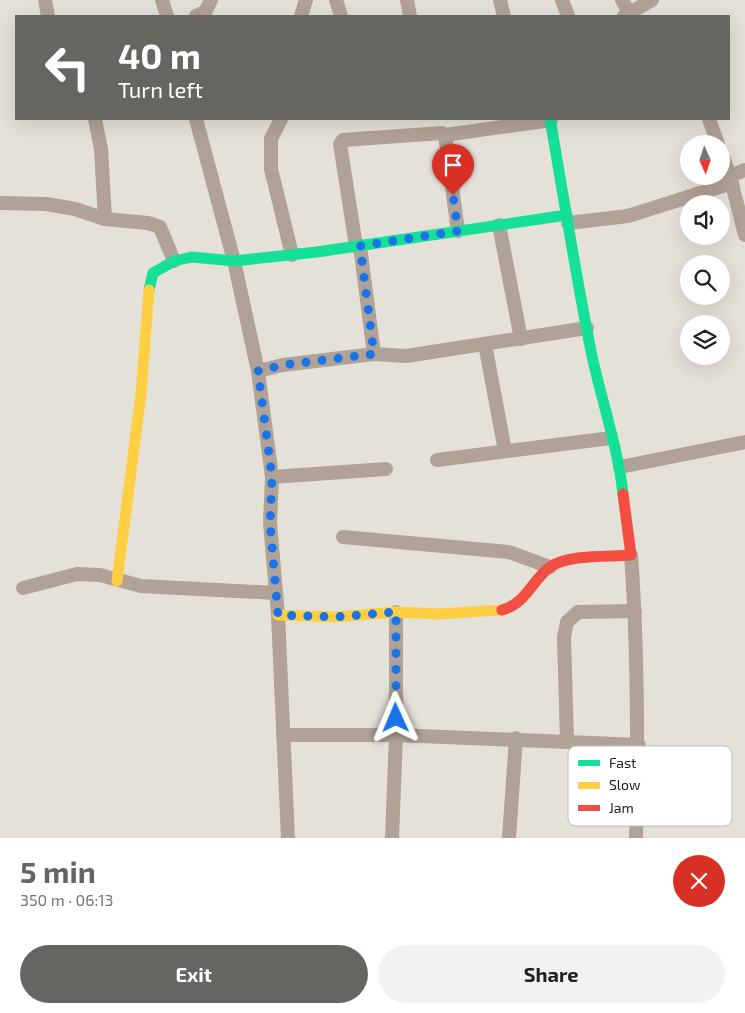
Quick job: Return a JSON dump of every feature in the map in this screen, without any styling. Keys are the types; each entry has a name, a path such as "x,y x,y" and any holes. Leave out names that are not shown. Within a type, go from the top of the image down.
{"street":[{"path":"45,0 48,15"},
{"path":"162,0 167,15"},
{"path":"198,15 205,12 211,0"},
{"path":"301,15 306,0"},
{"path":"336,0 341,15"},
{"path":"407,0 410,15"},
{"path":"500,0 504,15"},
{"path":"562,0 568,15"},
{"path":"622,0 626,15 652,0"},
{"path":"95,120 101,149 105,219"},
{"path":"196,120 234,261 258,371 272,477 270,523 278,615 288,838"},
{"path":"280,120 271,139 271,168 292,255"},
{"path":"282,735 516,738 639,745 635,611 631,555 620,467 611,438 587,328 551,120 445,135 442,133 343,140 340,144 374,354"},
{"path":"709,120 715,135"},
{"path":"445,135 458,231"},
{"path":"117,580 141,394 147,297 153,274 174,261 192,257 234,261 292,255 499,225 628,216 731,179 745,170"},
{"path":"731,179 745,235"},
{"path":"0,203 46,204 75,209 105,219 148,223 160,227 174,261"},
{"path":"499,225 522,339"},
{"path":"258,371 283,365 374,354 406,356 587,328"},
{"path":"485,344 505,451"},
{"path":"437,460 611,438"},
{"path":"620,467 745,442"},
{"path":"272,477 386,469"},
{"path":"343,537 509,552 550,567"},
{"path":"278,615 335,617 396,612 473,613 497,611 515,606 550,567 564,560 631,555"},
{"path":"23,588 77,574 100,575 141,586 180,590 276,593"},
{"path":"567,741 564,636 567,622 578,612 635,611"},
{"path":"392,838 396,735 396,612"},
{"path":"509,838 516,738"}],"traffic: fast":[{"path":"550,120 586,327 621,477 623,494"},
{"path":"149,290 153,273 174,261 192,257 234,261 317,252 567,215"}],"traffic: slow":[{"path":"117,581 141,394 149,290"},
{"path":"278,615 335,617 396,612 439,614 502,610"}],"traffic: jam":[{"path":"502,610 510,607 523,597 550,567 558,563 578,558 631,555 623,494"}],"route":[{"path":"396,718 396,612 335,617 278,615 270,523 272,477 258,371 283,365 374,354 360,246 458,231 453,195"}]}
